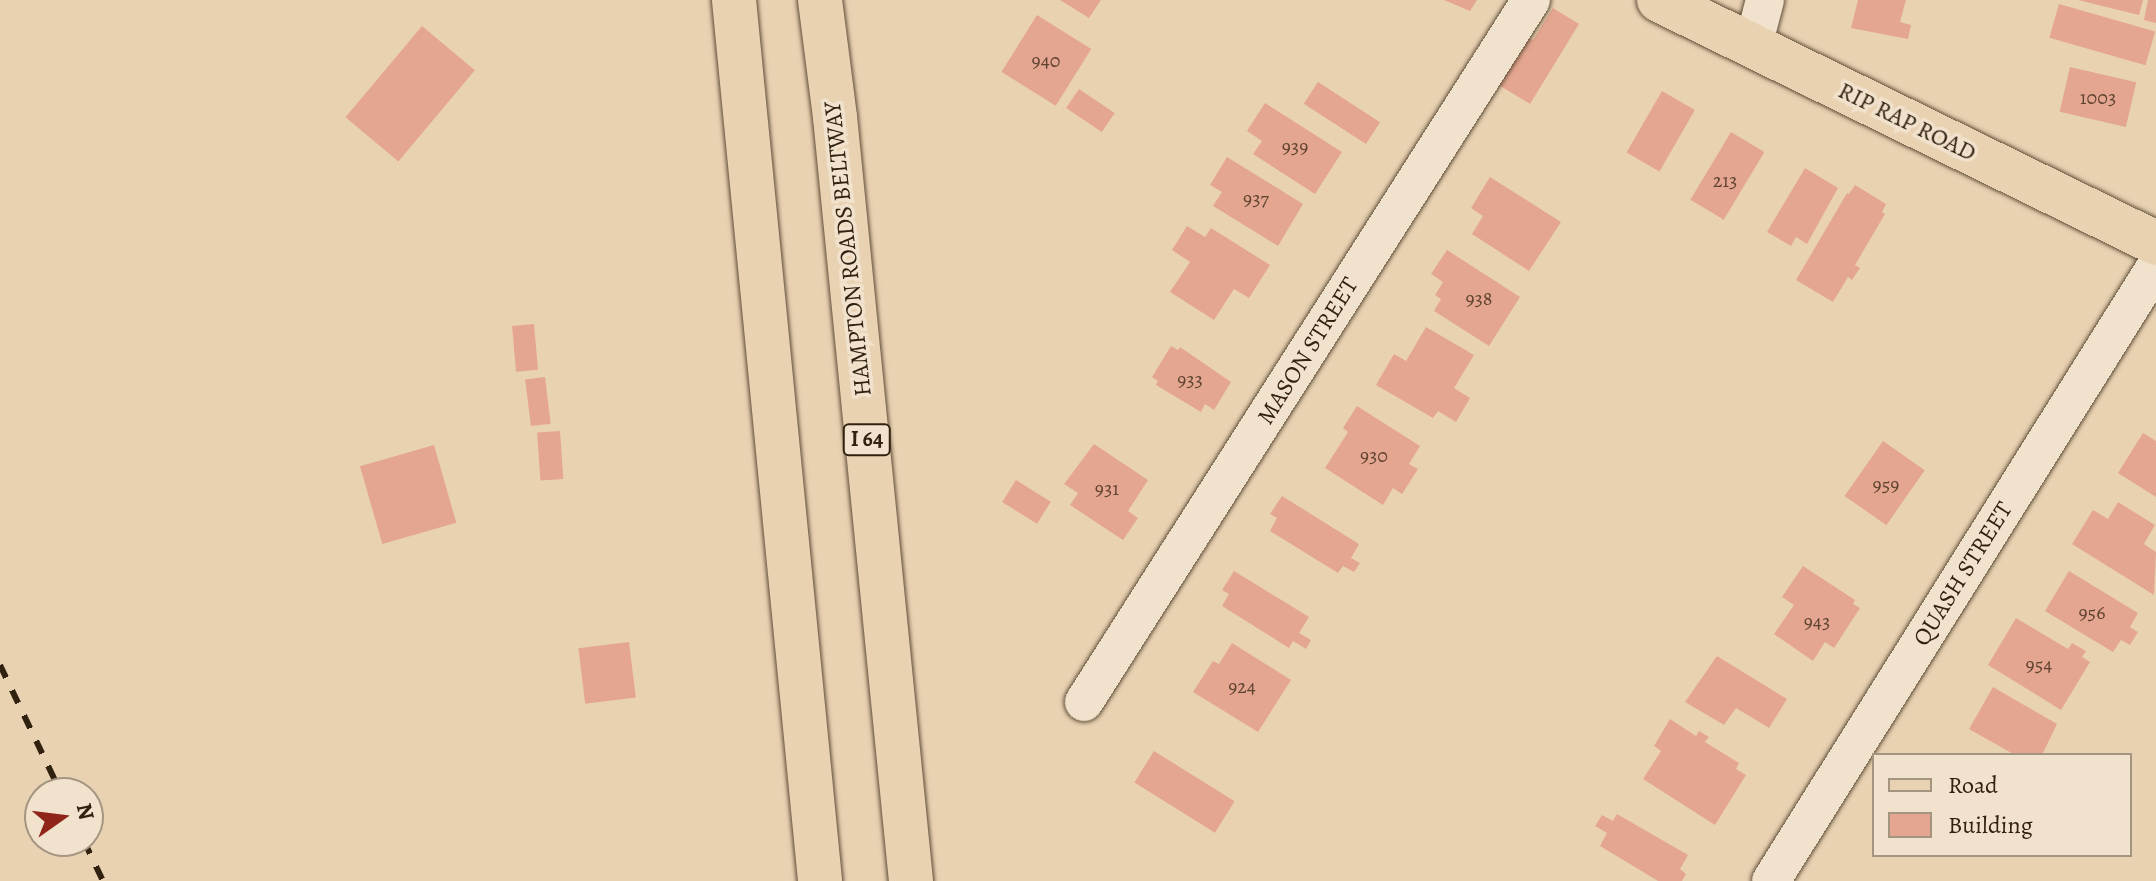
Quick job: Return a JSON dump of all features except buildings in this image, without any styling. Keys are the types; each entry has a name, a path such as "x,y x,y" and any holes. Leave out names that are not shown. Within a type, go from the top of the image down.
{"main road":[{"path":"734,0 820,881"},
{"name":"HAMPTON ROADS BELTWAY","path":"820,0 835,117 911,881"},
{"name":"RIP RAP ROAD","path":"1659,0 2156,243"}],"street":[{"name":"MASON STREET","path":"1084,702 1531,0"},
{"path":"1753,46 1765,0"},
{"name":"QUASH STREET","path":"1771,881 2156,266"}],"railway":[{"path":"0,665 53,777"},
{"path":"92,857 103,881"}]}
